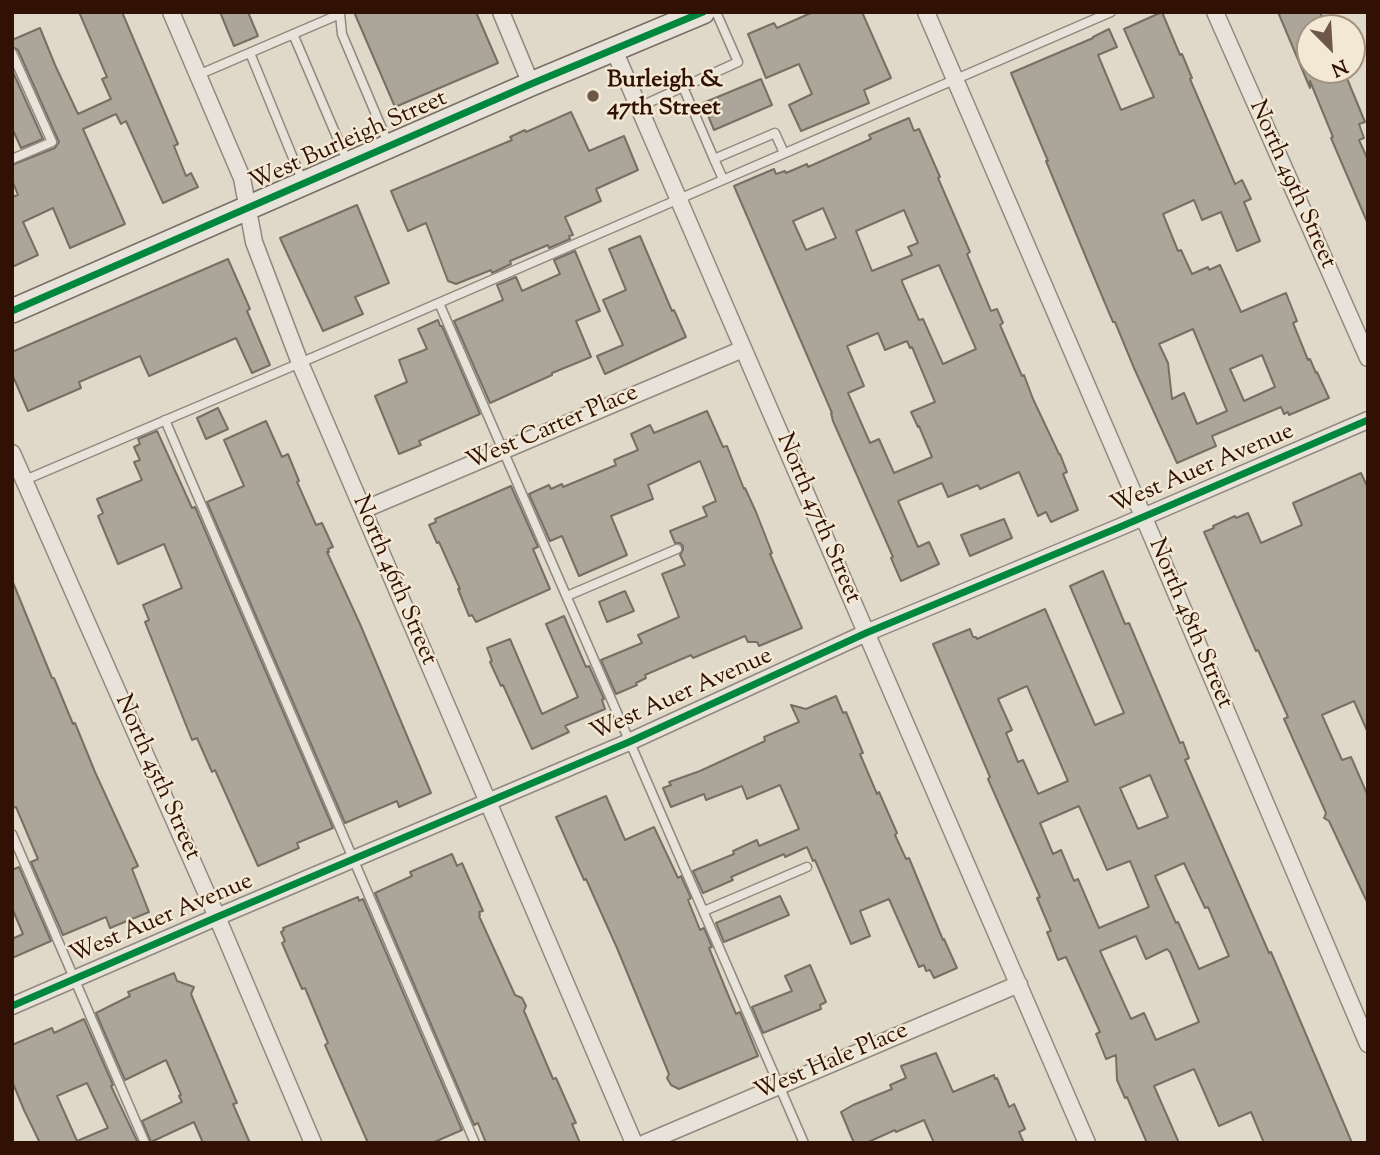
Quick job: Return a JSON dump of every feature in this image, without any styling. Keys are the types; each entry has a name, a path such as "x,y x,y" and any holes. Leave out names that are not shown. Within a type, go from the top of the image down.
{"main road":[{"name":"West Burleigh Street","path":"12,311 531,84 703,12"}],"street":[{"name":"North 46th Street","path":"171,12 242,178 254,242 300,363 634,1143"},
{"path":"501,12 531,84"},
{"name":"North 48th Street","path":"926,12 1368,1044"},
{"name":"North 49th Street","path":"1215,12 1368,358"},
{"name":"North 47th Street","path":"614,50 1087,1143"},
{"name":"West Carter Place","path":"362,510 743,349"},
{"name":"West Auer Avenue","path":"12,1006 629,741 866,633 1368,420"},
{"name":"North 45th Street","path":"12,453 217,917 313,1143"},
{"name":"West Hale Place","path":"645,1143 1019,985"}],"lane":[{"path":"639,107 738,62 716,12"},
{"path":"24,480 1111,12"},
{"path":"198,75 342,13 342,34 389,146"},
{"path":"293,34 348,164"},
{"path":"12,53 52,142 12,159"},
{"path":"250,53 303,183"},
{"path":"683,87 723,179"},
{"path":"715,159 775,133 784,153"},
{"path":"439,303 804,1143"},
{"path":"165,420 475,1143"},
{"path":"567,596 677,549"},
{"path":"12,834 145,1143"},
{"path":"704,911 807,867"}],"building":[{"path":"79,12 122,12 178,144 174,146 186,176 191,173 198,187 163,203 126,121 121,124 116,114 83,129 125,224 70,248 53,208 23,222 38,255 12,267 12,197 18,195 12,180 12,165 55,148 59,142 18,50 12,47 12,40 40,28 78,114 111,99 102,79 107,77"},
{"path":"220,12 248,12 258,36 234,46"},
{"path":"354,12 476,12 498,63 395,107"},
{"path":"813,12 862,12 891,78 864,90 869,103 801,131 789,105 812,94 799,64 766,78 748,34 774,23 777,28"},
{"path":"1162,12 1235,184 1242,180 1251,199 1244,202 1260,241 1237,251 1221,212 1202,220 1194,200 1163,214 1178,251 1181,250 1192,274 1220,265 1241,312 1286,293 1297,321 1293,323 1308,360 1310,359 1329,398 1289,415 1288,412 1284,414 1281,407 1212,436 1216,446 1177,463 1113,322 1011,73 1109,29 1117,47 1098,55 1121,110 1154,97 1124,29","holes":["1193,329 1227,411 1197,424 1184,393 1172,399 1168,363 1159,344","1262,355 1275,387 1244,401 1230,369"]},
{"path":"1278,12 1320,12 1321,14 1296,14 1296,55"},
{"path":"12,70 43,139 21,148 12,128"},
{"path":"761,79 772,105 714,130 703,103"},
{"path":"1311,84 1349,84 1365,122 1359,124 1364,138 1359,140 1368,160 1368,224 1331,138 1333,137"},
{"path":"571,112 589,151 624,136 638,170 596,189 601,201 565,217 573,235 569,236 570,239 510,261 511,264 492,273 491,270 456,284 448,281 426,223 408,231 391,191"},
{"path":"909,118 914,131 919,129 970,252 967,254 991,311 997,309 1003,323 1000,325 1022,376 1024,375 1060,454 1067,472 1063,474 1078,510 1051,522 1046,512 1038,516 1019,472 980,489 978,485 948,497 942,483 898,501 918,547 929,542 939,564 901,581 734,186 774,169 776,174 786,173 807,164 808,167 871,139 869,135","holes":["823,208 836,238 806,250 793,221","904,210 918,243 908,247 912,255 872,271 856,231","939,265 976,349 943,364 923,319 919,320 902,280","878,333 885,350 907,341 910,348 912,347 935,402 911,412 932,457 894,473 879,439 870,443 848,393 864,386 847,346"]},
{"path":"357,205 389,283 355,297 363,314 323,331 280,238"},
{"path":"640,236 686,337 605,374 597,356 623,345 603,300 626,290 609,249"},
{"path":"575,251 600,311 576,321 591,357 490,403 454,321 503,300 497,285 516,277 522,291 560,274 554,260"},
{"path":"228,259 270,365 252,373 236,338 149,376 140,356 79,382 81,388 28,411 12,374 12,352"},
{"path":"438,320 480,414 419,441 421,445 399,454 375,396 407,382 399,360 427,349 418,329"},
{"path":"218,408 228,429 206,439 197,418"},
{"path":"707,411 723,447 727,446 756,512 772,553 770,554 802,628 759,646 757,642 748,642 745,636 693,658 691,655 645,675 646,678 636,683 637,685 616,694 601,660 642,643 638,635 679,617 662,574 685,565 680,555 683,546 675,543 670,531 707,516 703,507 716,501 700,461 648,485 653,499 611,516 627,555 579,576 562,536 550,541 529,494 549,485 551,489 562,484 563,487 616,465 614,460 638,450 631,434 650,425 654,433"},
{"path":"266,421 282,457 288,454 316,525 322,523 333,547 327,552 431,793 399,807 397,801 345,823 207,502 244,486 224,440"},
{"path":"157,431 192,508 195,507 333,828 297,843 299,848 258,866 215,770 212,772 197,738 192,740 145,622 149,620 143,605 182,588 164,544 118,564 98,516 103,513 97,499 142,480 134,462 140,460 134,447 140,444 138,439"},
{"path":"1361,473 1368,488 1368,733 1354,701 1322,715 1342,760 1351,757 1368,796 1368,904 1329,821 1324,818 1326,813 1284,719 1288,717 1204,532 1235,516 1236,518 1248,513 1261,543 1302,525 1293,503"},
{"path":"511,486 538,547 533,549 550,589 476,622 472,615 469,616 460,589 429,525 436,522 435,519"},
{"path":"1004,519 1012,538 970,556 961,535"},
{"path":"1103,571 1125,624 1129,623 1180,743 1183,742 1189,758 1185,760 1352,1143 1264,1143 1251,1112 1219,1126 1194,1069 1154,1086 1179,1143 1147,1143 1117,1080 1116,1055 1106,1059 1096,1034 1100,1032 1066,957 1058,960 1047,932 1051,931 1037,898 1040,897 933,644 970,629 973,637 977,639 1045,609 1095,725 1124,713 1070,586","holes":["1027,686 1068,781 1038,794 1023,760 1018,762 1006,733 1012,730 998,699","1150,775 1168,817 1138,829 1120,788","1079,806 1107,870 1130,861 1149,907 1099,928 1078,879 1074,881 1061,850 1053,854 1040,823","1184,863 1205,908 1208,907 1229,956 1199,969 1178,922 1176,923 1155,876","1136,936 1146,959 1167,949 1170,952 1199,1022 1156,1040 1144,1013 1131,1019 1100,951"]},
{"path":"12,580 52,678 73,724 75,723 138,866 132,869 149,912 110,928 106,917 63,935 31,862 38,859 16,807 12,808"},
{"path":"625,591 634,611 607,622 599,602"},
{"path":"564,616 586,667 589,666 604,699 605,709 565,726 569,732 532,749 490,662 492,661 487,648 510,639 542,714 578,697 546,624"},
{"path":"836,696 843,713 846,712 877,794 879,792 897,833 895,835 906,859 909,858 957,968 934,978 924,965 919,967 889,899 860,911 870,936 851,944 807,847 731,877 733,880 703,893 693,871 734,854 733,851 757,840 759,846 799,829 780,785 747,799 742,786 706,800 704,794 671,807 663,788 671,785 669,782 765,741 764,737 799,722 791,705 806,709"},
{"path":"606,796 625,840 654,827 678,878 681,876 691,898 688,900 700,930 704,928 712,947 709,948 736,1014 740,1012 758,1056 679,1089 671,1085 667,1078 669,1074 617,948 556,817"},
{"path":"452,854 457,866 462,863 483,911 479,912 479,916 515,995 522,998 526,1006 524,1011 553,1079 556,1078 576,1123 572,1124 580,1143 486,1143 478,1123 474,1125 375,893 412,876 410,872"},
{"path":"19,867 51,941 12,958 12,939 23,934 12,908 12,870"},
{"path":"780,896 789,915 724,942 716,923"},
{"path":"358,897 359,901 363,899 462,1130 432,1143 368,1143 325,1045 328,1043 305,988 302,989 282,943 285,941 281,932 283,928"},
{"path":"810,965 826,1002 820,1005 821,1009 763,1033 752,1007 792,991 785,976"},
{"path":"174,973 177,981 194,987 191,994 237,1103 233,1104 250,1143 203,1143 194,1122 151,1142 142,1121 182,1102 179,1096 181,1095 166,1060 125,1080 96,1013 130,996 128,992"},
{"path":"84,1019 138,1143 40,1143 12,1081 12,1045 52,1028 54,1033","holes":["87,1083 108,1128 77,1141 57,1096"]},
{"path":"936,1053 953,1092 994,1075 995,1079 997,1078 1009,1107 1014,1104 1025,1129 1019,1132 1024,1143 934,1143 924,1120 866,1143 854,1143 841,1112 892,1089 890,1085 906,1078 901,1066"}],"cycle path":[{"path":"12,311 531,84 703,12"},
{"path":"12,1006 629,742 866,633 1368,420"}],"place":[{"name":"Burleigh & 47th Street","path":"593,96"}]}
